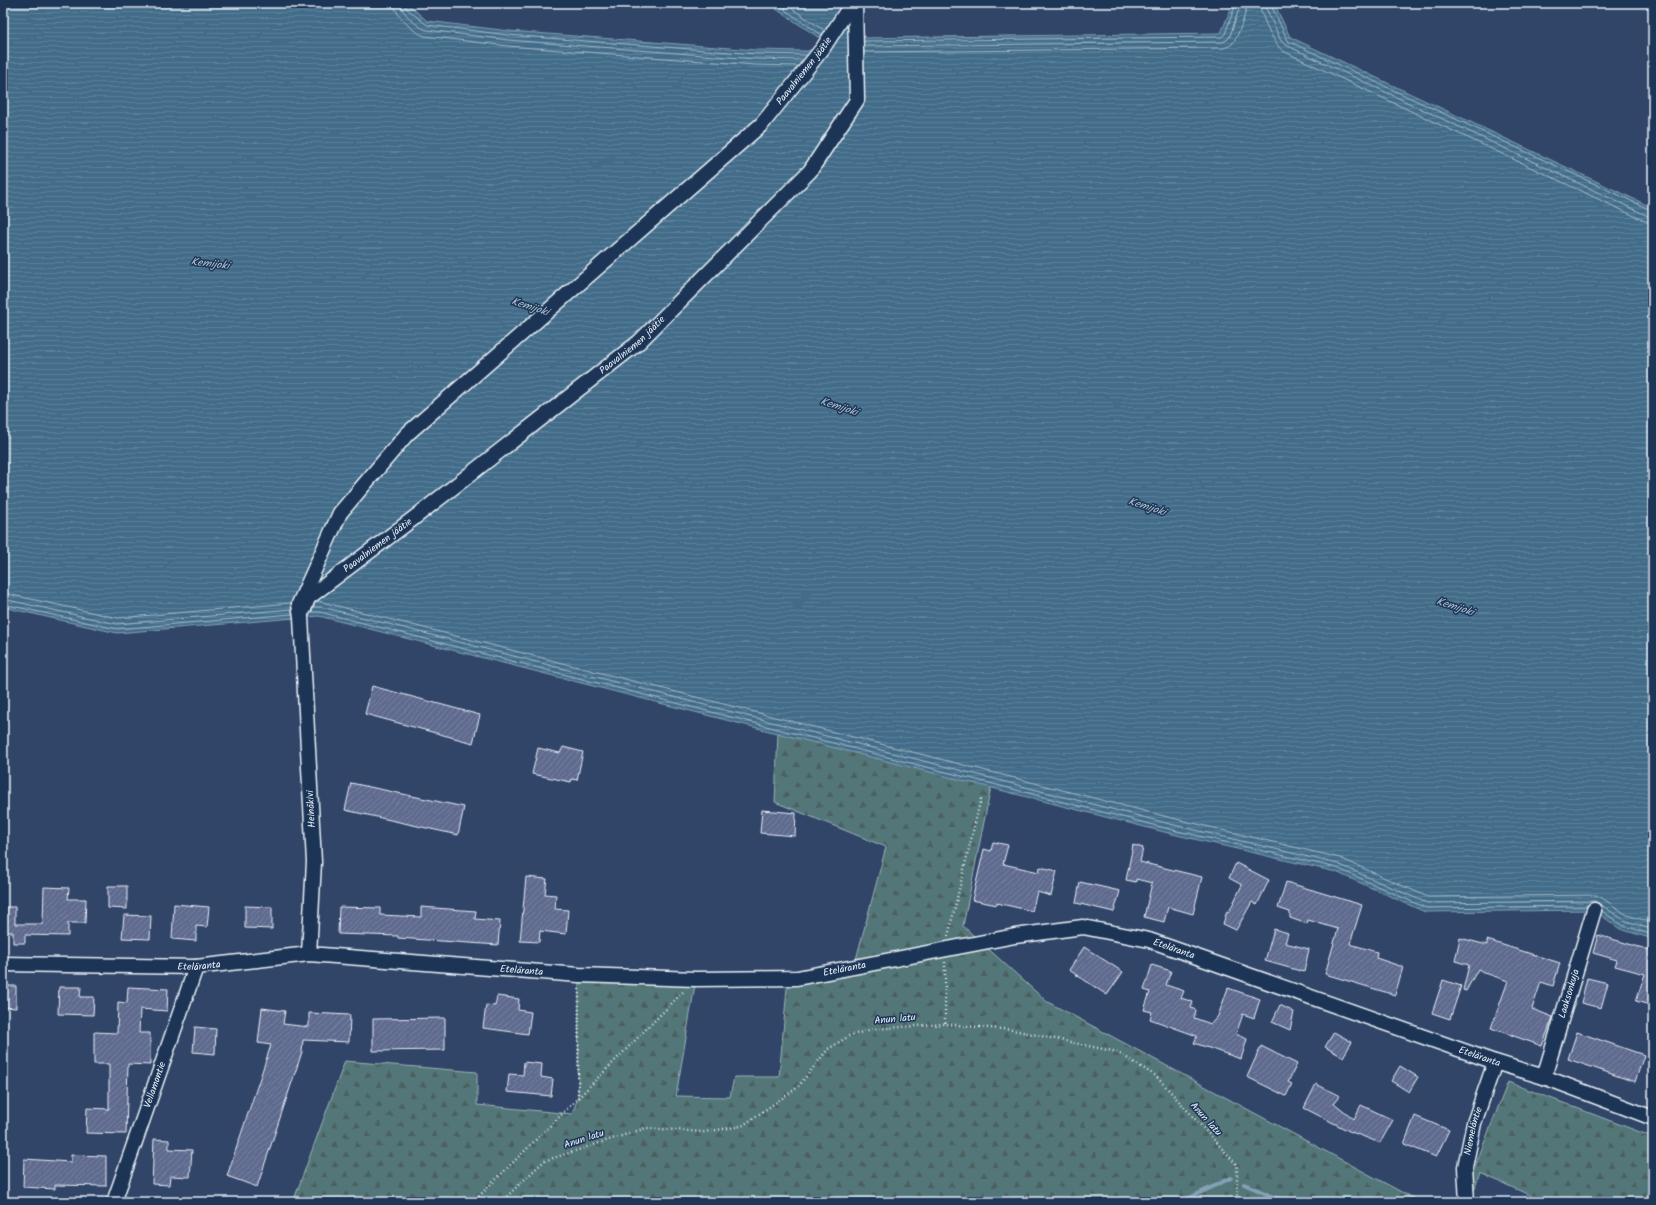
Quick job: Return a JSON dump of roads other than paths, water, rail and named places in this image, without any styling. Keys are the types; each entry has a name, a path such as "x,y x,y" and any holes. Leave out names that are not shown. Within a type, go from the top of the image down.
{"street":[{"name":"Paavalniemen jäätie","path":"303,664 299,604 340,513 407,434 762,124 823,48 853,3"},
{"name":"Paavalniemen jäätie","path":"301,617 308,598 414,518 639,342 810,171 857,100 853,3"},
{"name":"Heinäkivi","path":"303,664 314,862 309,954"},
{"name":"Laaksonkuja","path":"1544,1077 1594,910"},
{"name":"Eteläranta","path":"3,964 196,967 309,954 579,975 696,979 797,978 1015,936 1084,926 1141,938 1495,1062 1544,1077 1653,1118"},
{"name":"Vellamontie","path":"114,1202 196,967"},
{"name":"Niemeläntie","path":"1467,1202 1465,1167 1472,1130 1495,1062"}],"water":[{"name":"Kemijoki","path":"3,3 407,3 427,21 509,31 756,50 807,51 817,48 821,39 776,9 784,3 853,3 847,28 861,38 1221,33 1233,3 1274,3 1290,37 1653,208 1653,939 1620,929 1594,910 1425,912 1336,872 1168,833 319,616 117,633 3,607"}],"waterway":[{"path":"1181,1202 1231,1178"},
{"path":"1244,1184 1285,1202"}]}
